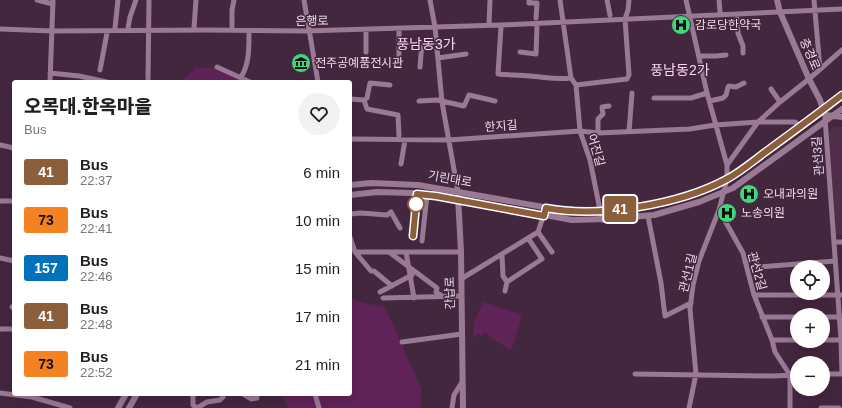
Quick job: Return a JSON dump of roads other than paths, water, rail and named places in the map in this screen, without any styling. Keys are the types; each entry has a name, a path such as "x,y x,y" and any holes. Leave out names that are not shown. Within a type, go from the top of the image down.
{"street":[{"path":"38,0 53,2 50,80"},
{"path":"115,28 118,0"},
{"path":"128,28 136,0"},
{"path":"148,80 149,0"},
{"path":"194,28 196,0"},
{"path":"232,28 232,10 234,0"},
{"path":"304,0 318,80"},
{"path":"430,0 435,27 442,102 458,192"},
{"path":"489,25 490,0"},
{"path":"529,0 529,3 537,3 536,18"},
{"path":"560,0 571,78 576,85 627,79 629,75 625,19 629,0"},
{"path":"607,0 610,15"},
{"name":"관선1길","path":"686,0 700,56 707,93 727,165 727,179 719,210 700,261 693,285 690,309 696,374 691,407"},
{"path":"719,0 720,12"},
{"name":"충경로","path":"777,0 780,12 809,79 820,100 824,115"},
{"path":"814,0 820,69"},
{"name":"은행로","path":"0,29 52,31 309,31 563,22 842,9"},
{"path":"737,19 738,33 743,46 743,53"},
{"path":"520,52 536,54 537,26"},
{"path":"501,27 498,74 560,79 571,78"},
{"path":"399,31 399,60"},
{"path":"366,32 366,52"},
{"path":"100,70 107,33"},
{"path":"241,77 246,70 247,65 249,34"},
{"path":"420,67 422,42 436,42"},
{"path":"727,165 758,122 842,50"},
{"path":"438,58 466,54"},
{"path":"700,56 726,54"},
{"path":"217,67 246,80"},
{"path":"50,73 78,79 100,80"},
{"path":"364,100 367,98 370,83 390,85"},
{"path":"710,101 722,98 726,95 729,86 736,87 744,83"},
{"name":"어진길","path":"576,85 580,131 590,160 602,220"},
{"path":"771,89 780,102"},
{"path":"629,132 632,93"},
{"path":"654,98 691,98 707,93"},
{"path":"419,101 437,100 464,106 468,95 495,101"},
{"name":"기린대로","path":"352,195 377,192 427,195 572,220 602,220 654,215 699,202 740,184 824,115 842,95"},
{"path":"352,99 364,100"},
{"path":"364,100 367,109 398,115 399,136"},
{"path":"598,133 598,119 603,114 602,107 609,106"},
{"path":"832,116 842,109"},
{"path":"824,115 842,117"},
{"name":"기린대로","path":"352,185 371,183 406,184 566,211 600,211 648,206 693,193 727,179 801,126 824,115"},
{"name":"관선3길","path":"824,115 835,258 840,295 839,317 842,374 830,374"},
{"name":"한지길","path":"352,139 448,140 580,131 598,133 690,129 715,125 758,122 795,122 801,126"},
{"path":"401,164 405,140"},
{"path":"0,145 12,148"},
{"name":"간납로","path":"458,192 461,252 463,408"},
{"name":"기린대로","path":"413,236 417,194"},
{"name":"기린대로","path":"422,241 427,195"},
{"path":"0,201 12,201"},
{"path":"461,279 538,232 546,208"},
{"name":"관선2길","path":"719,210 743,253 754,295 772,340 775,352 790,375"},
{"path":"352,214 387,215 391,212 400,228"},
{"path":"648,216 661,283 665,316 691,303"},
{"path":"538,232 552,252"},
{"path":"506,282 542,259 528,238"},
{"path":"834,242 842,242"},
{"path":"352,243 355,252 371,271 374,271 392,286"},
{"path":"355,252 461,252"},
{"name":"간납로","path":"389,252 437,288 436,292 444,297"},
{"path":"406,252 414,298"},
{"path":"502,255 503,276 506,282 505,291"},
{"path":"745,262 754,259 759,267 842,256"},
{"path":"0,258 12,261"},
{"path":"380,292 416,273"},
{"path":"754,295 840,295"},
{"path":"383,298 461,296"},
{"path":"762,317 790,317"},
{"path":"830,317 839,317"},
{"path":"0,329 12,330"},
{"path":"402,342 462,334"},
{"path":"772,340 790,340"},
{"path":"830,340 841,340"},
{"path":"635,374 754,376 790,375"},
{"path":"452,408 454,395 462,382"},
{"path":"0,393 12,394"},
{"path":"32,396 54,405 70,408"},
{"path":"118,408 125,396"},
{"path":"129,408 137,396"},
{"path":"193,396 193,406 197,408 207,402 220,400 222,396"},
{"path":"246,396 251,400 256,396"},
{"path":"316,396 319,408"},
{"path":"790,396 790,408"},
{"path":"821,408 839,408"}],"place":[{"name":"감로당한약국","path":"681,25"},
{"name":"전주공예품전시관","path":"301,63"},
{"name":"오내과의원","path":"749,194"},
{"name":"노송의원","path":"727,213"}],"district":[{"name":"풍남동3가","path":"426,44"},
{"name":"풍남동2가","path":"680,70"}]}
